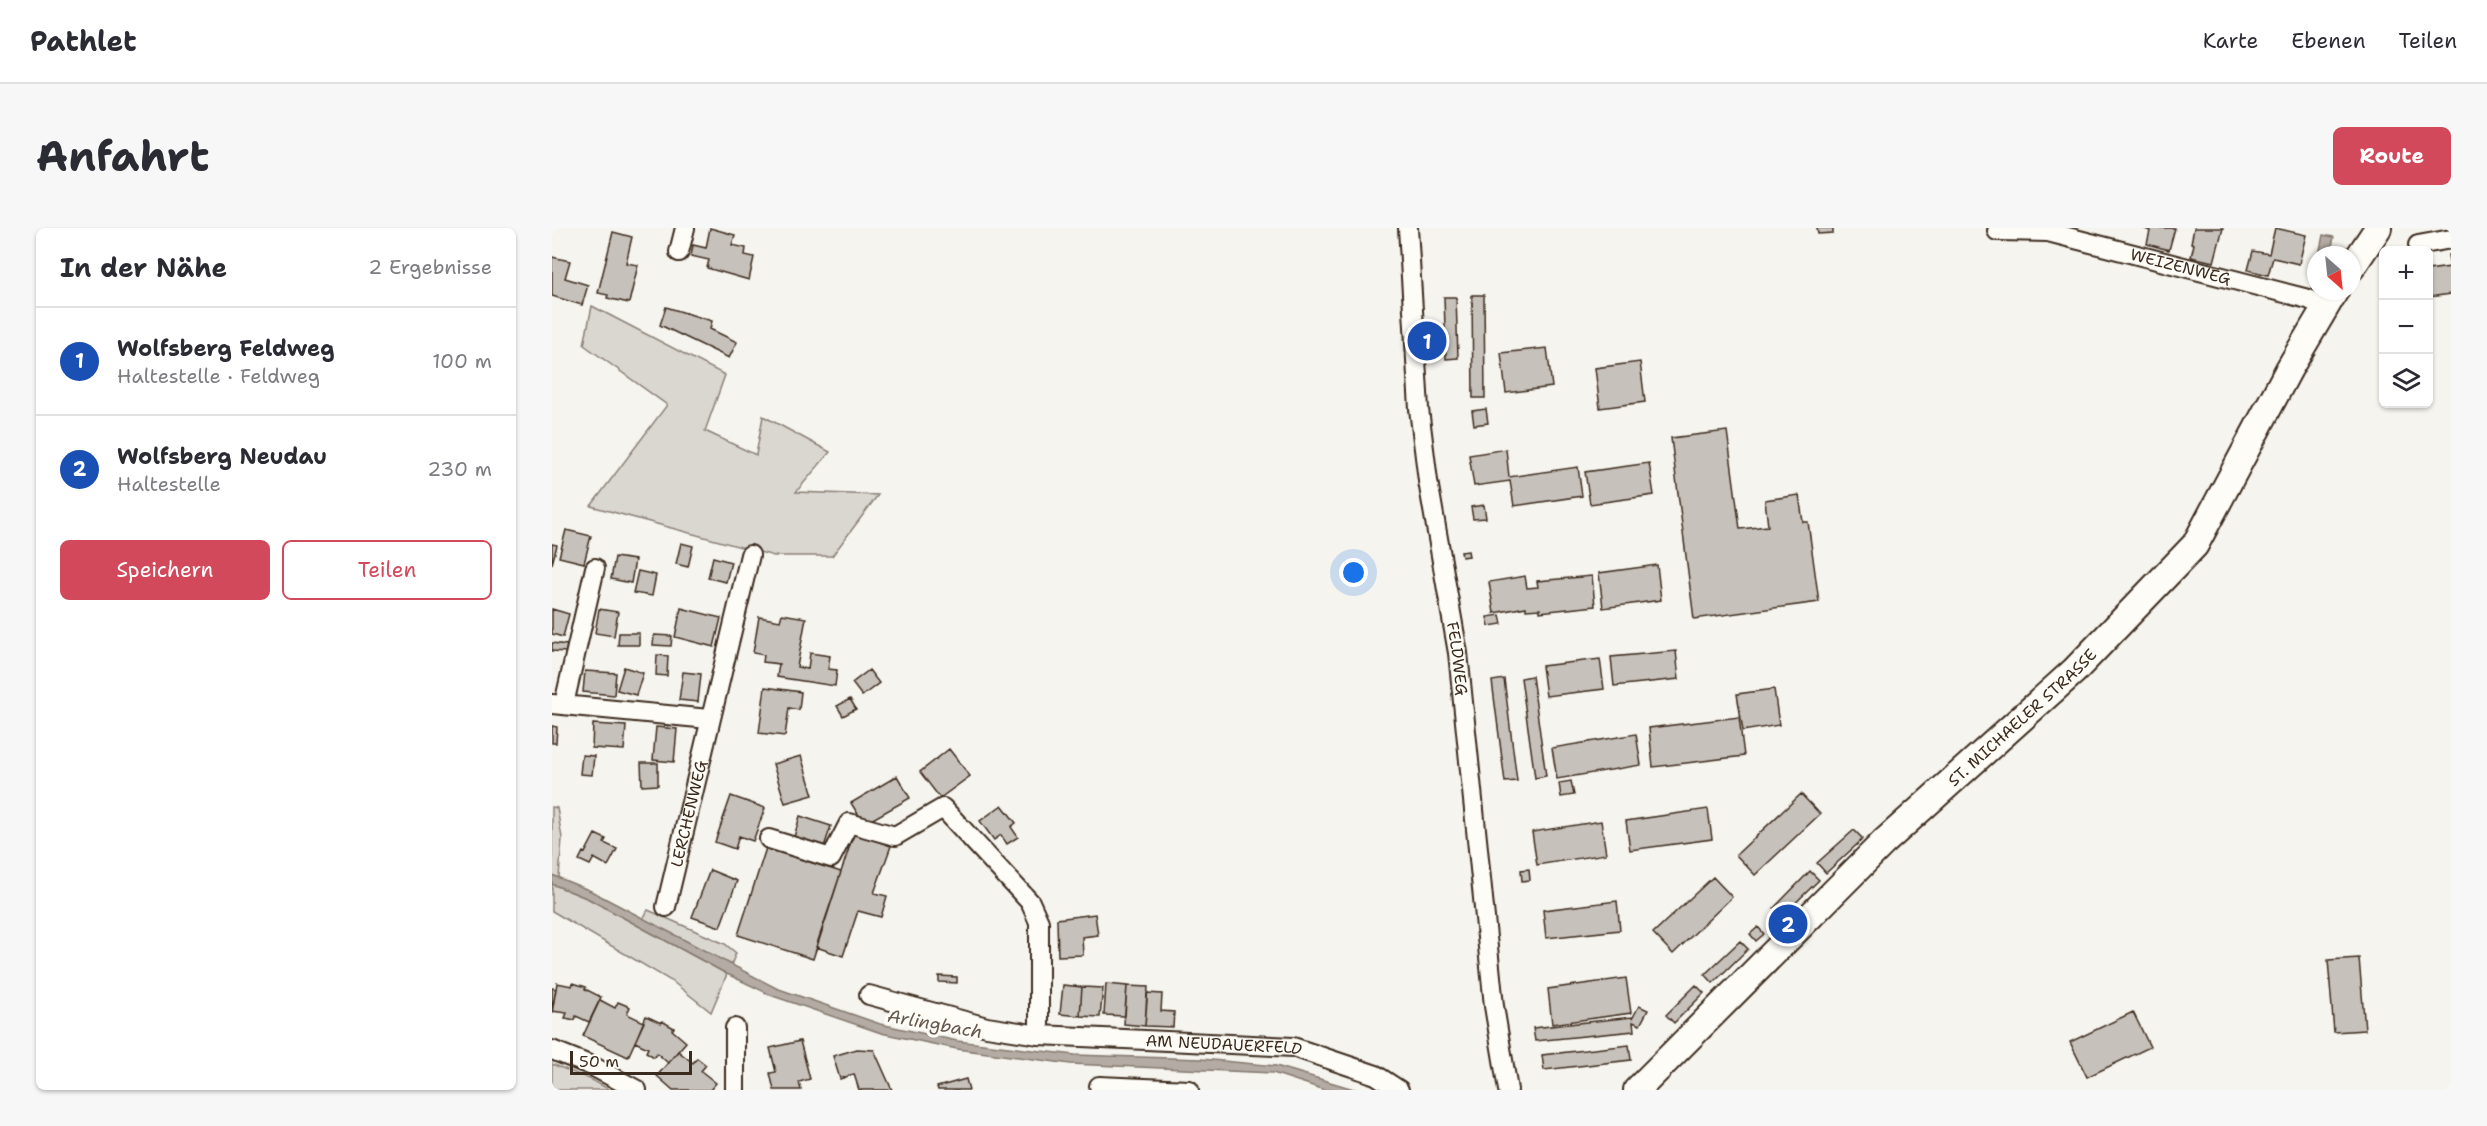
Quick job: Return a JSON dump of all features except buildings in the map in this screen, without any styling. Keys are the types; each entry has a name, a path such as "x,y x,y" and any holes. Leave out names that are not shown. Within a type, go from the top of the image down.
{"main road":[{"path":"2361,254 2378,228"},
{"name":"ST. MICHAELER STRASSE","path":"1637,1090 1884,842 2074,671 2195,544 2289,369 2330,300"}],"street":[{"path":"679,252 686,228"},
{"name":"FELDWEG","path":"1408,228 1419,409 1428,481 1458,653 1494,1006 1508,1090"},
{"name":"WEIZENWEG","path":"1997,231 2048,232 2307,298"},
{"path":"2418,245 2451,239"},
{"name":"LERCHENWEG","path":"666,907 709,719 750,555"},
{"path":"595,568 558,704 709,719"},
{"path":"769,839 831,858 849,823 895,836 943,808 1030,902 1039,922 1039,1035"},
{"name":"AM NEUDAUERFELD","path":"869,995 987,1027 1039,1035 1293,1047 1377,1076 1400,1090"},
{"path":"735,1028 735,1090"},
{"path":"552,1050 592,1066 637,1090"},
{"path":"1100,1086 1189,1090"}],"shaded area":[{"path":"2323,235 2334,237 2332,246 2321,246"},
{"path":"592,306 725,375 705,431 756,455 763,416 830,452 796,492 878,495 832,556 774,556 591,506 667,405 584,345"},
{"path":"552,807 557,808 562,838 559,878 552,875"},
{"name":"Arlingbach","path":"552,875 591,891 776,988 880,1024 957,1041 1075,1055 1201,1059 1276,1066 1357,1090 1325,1090 1273,1073 1071,1064 957,1049 881,1033 773,996 727,974 589,899 552,884"},
{"path":"552,884 589,899 727,974 711,1012 673,982 552,911"},
{"path":"648,910 725,944 736,953 731,965 643,919"},
{"path":"552,1064 592,1080 610,1090 552,1090"}],"place":[{"name":"Wolfsberg Feldweg","path":"1427,341"},
{"name":"Wolfsberg Neudau","path":"1788,924"}]}
